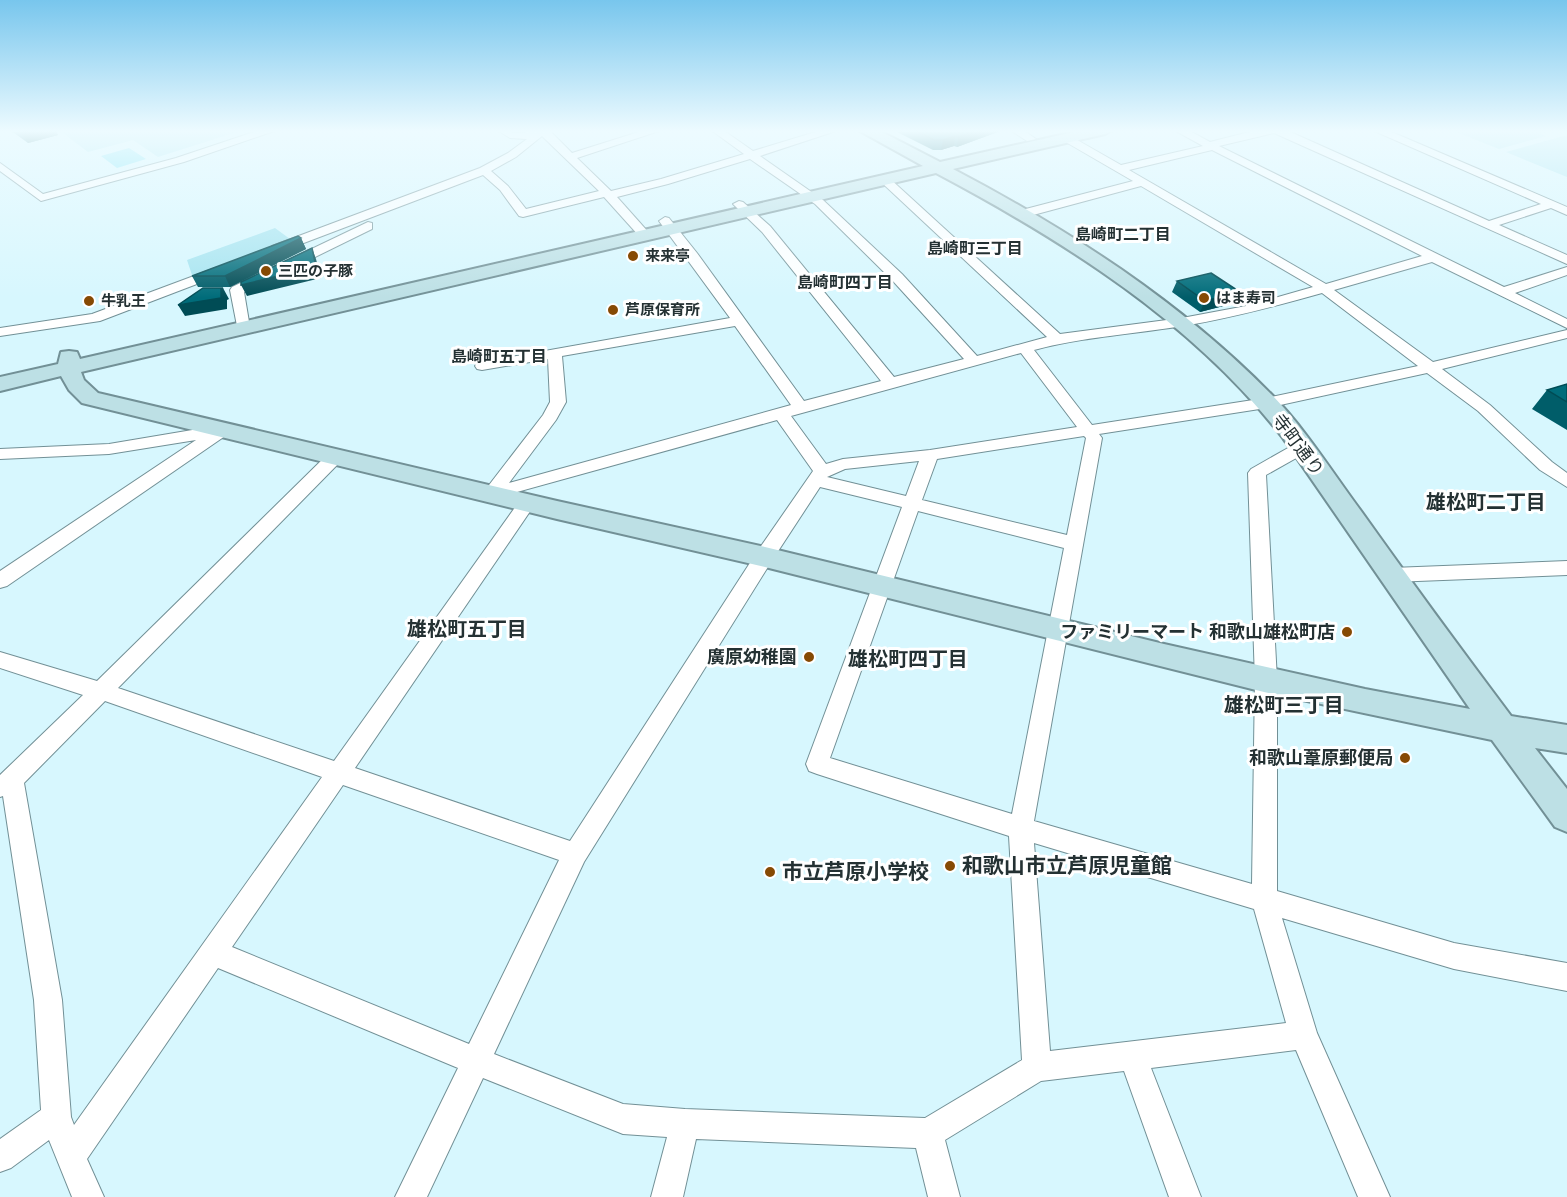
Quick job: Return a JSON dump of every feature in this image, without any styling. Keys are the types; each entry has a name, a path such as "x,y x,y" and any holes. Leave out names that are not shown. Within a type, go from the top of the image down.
{"street":[{"path":"25,186 41,198 85,186"},
{"path":"266,252 445,186"},
{"path":"502,186 524,213 638,186"},
{"path":"599,186 641,230"},
{"path":"794,186 897,277 973,360"},
{"path":"0,373 68,362 836,186"},
{"path":"804,193 845,186"},
{"path":"891,186 1057,339"},
{"name":"寺町通り","path":"972,186 1084,250 1182,322 1266,402 1392,574 1500,728 1567,816"},
{"path":"1022,214 1128,186"},
{"path":"1150,186 1325,289 1484,408 1546,466 1567,481"},
{"path":"1291,186 1567,324"},
{"path":"1400,186 1567,260"},
{"path":"1508,186 1567,211"},
{"path":"242,322 232,293 408,206 422,195"},
{"path":"1488,225 1551,204"},
{"path":"743,207 766,228 891,383"},
{"path":"667,224 693,256 800,407"},
{"path":"492,494 973,360 1057,339 1182,322 1248,310 1434,257"},
{"path":"0,332 95,318 231,266"},
{"path":"1504,292 1567,271"},
{"path":"167,292 197,294"},
{"path":"482,366 739,321"},
{"path":"411,1197 575,854 764,557 819,476 843,464 930,455 1266,402 1432,367 1567,334"},
{"path":"1024,348 1094,438 1022,828 1037,1067"},
{"path":"492,494 550,417 558,402 555,354"},
{"path":"0,384 68,362"},
{"path":"68,362 73,383 90,398 527,503 764,557 1339,698 1567,739"},
{"path":"781,414 819,476 911,505 1075,544"},
{"path":"0,454 110,449 169,441 222,430"},
{"path":"0,581 222,430"},
{"path":"1301,448 1257,473 1266,680 1264,901 1305,1035 1374,1197"},
{"path":"930,455 817,764 1264,901 1454,956 1567,976"},
{"path":"88,1197 70,1157 56,1117 48,1000 6,783 335,457"},
{"path":"70,1157 527,503"},
{"path":"1392,574 1567,567"},
{"path":"0,660 100,691 575,854"},
{"path":"214,953 475,1061 623,1119 685,1124 928,1133 1037,1067 1305,1035"},
{"path":"1133,1057 1185,1197"},
{"path":"0,1157 56,1117"},
{"path":"667,1197 685,1124"},
{"path":"928,1133 944,1197"}],"shaded area":[{"path":"275,228 290,239 194,281 187,260"}],"building":[{"path":"298,236 301,238 225,276 192,276"},
{"path":"312,248 316,267 241,285 241,282"},
{"path":"1211,273 1240,292 1205,301 1177,281"},
{"path":"203,288 223,288 221,298 178,305"},
{"path":"1567,384 1567,402 1547,390"}],"place":[{"name":"来来亭","path":"633,256"},
{"name":"三匹の子豚","path":"266,271"},
{"name":"はま寿司","path":"1204,298"},
{"name":"牛乳王","path":"89,301"},
{"name":"芦原保育所","path":"613,310"},
{"name":"ファミリーマート 和歌山雄松町店","path":"1347,632"},
{"name":"廣原幼稚園","path":"809,657"},
{"name":"和歌山葦原郵便局","path":"1405,758"},
{"name":"和歌山市立芦原児童館","path":"950,866"},
{"name":"市立芦原小学校","path":"770,872"}],"district":[{"name":"島崎町二丁目","path":"1123,234"},
{"name":"島崎町三丁目","path":"975,248"},
{"name":"島崎町四丁目","path":"845,282"},
{"name":"島崎町五丁目","path":"499,356"},
{"name":"雄松町二丁目","path":"1486,502"},
{"name":"雄松町五丁目","path":"467,629"},
{"name":"雄松町四丁目","path":"908,659"},
{"name":"雄松町三丁目","path":"1284,705"}]}
